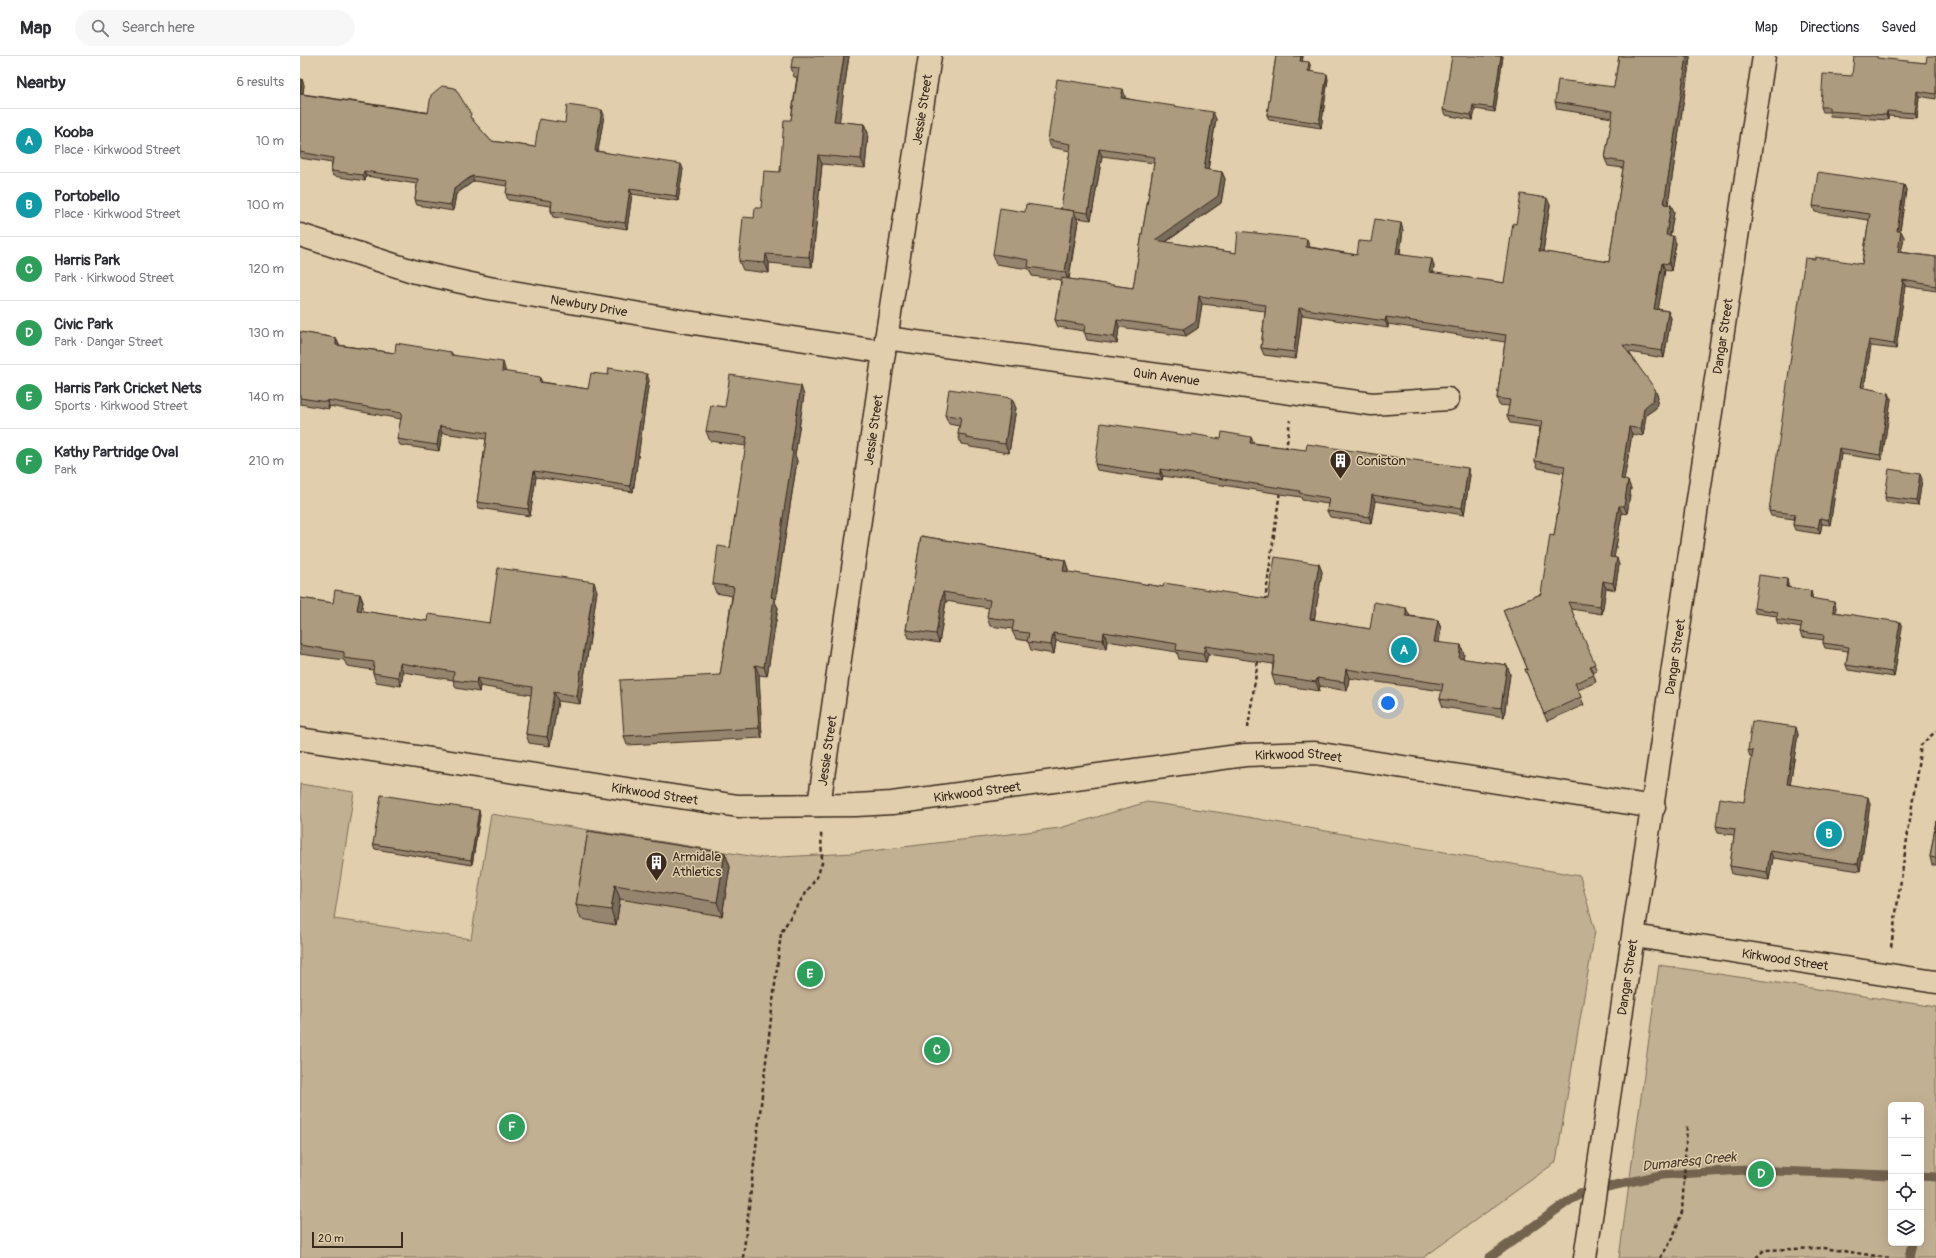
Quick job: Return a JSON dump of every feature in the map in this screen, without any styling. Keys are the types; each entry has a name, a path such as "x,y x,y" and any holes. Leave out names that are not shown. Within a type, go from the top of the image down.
{"street":[{"name":"Jessie Street","path":"819,805 885,345 930,56"},
{"name":"Dangar Street","path":"1585,1258 1654,807 1764,56"},
{"name":"Newbury Drive","path":"300,235 416,272 489,288 687,322 885,345"},
{"name":"Quin Avenue","path":"885,345 1372,404 1448,399"},
{"name":"Kirkwood Street","path":"300,738 738,806 892,803 1245,755 1315,753 1654,807"},
{"name":"Kirkwood Street","path":"1634,936 1936,982"}],"path":[{"path":"1285,454 1290,419"},
{"path":"1265,603 1281,485"},
{"path":"1248,729 1258,658"},
{"path":"1890,954 1921,745 1936,731"},
{"path":"743,1258 781,933 795,909 817,878 822,863 821,832"},
{"path":"1660,1258 1672,1240 1682,1212 1687,1126"},
{"path":"1756,1258 1764,1250 1823,1248 1890,1258"}],"shaded area":[{"path":"300,784 354,792 334,919 471,939 491,814 762,858 854,853 1060,828 1147,802 1230,814 1580,876 1595,931 1556,1162 1423,1258 300,1258"},
{"path":"1659,965 1936,1007 1936,1258 1619,1258"}],"building":[{"path":"793,56 844,56 834,121 864,124 861,159 818,155 809,257 766,254 765,263 739,261 743,217 754,218 755,208 761,208 764,171 780,172 784,120 791,120 799,68 791,67"},
{"path":"1276,56 1301,56 1300,61 1309,62 1308,71 1327,74 1319,123 1267,115"},
{"path":"1452,56 1501,56 1493,108 1473,105 1471,115 1443,110"},
{"path":"1619,56 1687,56 1664,204 1671,205 1666,235 1673,236 1669,264 1662,263 1654,309 1668,311 1662,351 1623,345 1655,389 1653,400 1644,408 1641,429 1629,427 1621,479 1628,481 1624,506 1619,506 1610,557 1617,558 1613,583 1603,581 1600,606 1568,602 1595,664 1590,666 1594,675 1575,683 1581,697 1544,714 1525,669 1528,670 1503,610 1541,594 1550,535 1554,536 1565,466 1535,461 1542,421 1507,416 1510,400 1497,398 1506,335 1386,317 1385,321 1299,308 1294,352 1261,348 1266,305 1199,296 1196,321 1183,329 1117,320 1114,337 1084,333 1085,325 1055,320 1062,278 1133,288 1155,157 1099,149 1088,213 1061,209 1071,144 1048,140 1057,79 1123,89 1121,98 1213,112 1204,169 1222,172 1218,196 1155,240 1236,253 1238,231 1307,239 1306,247 1357,255 1359,241 1371,242 1375,219 1401,223 1396,254 1432,259 1429,272 1504,283 1513,223 1516,224 1521,194 1547,198 1539,251 1609,262 1624,162 1605,159 1613,111 1555,102 1558,80 1614,87"},
{"path":"1854,56 1877,56 1877,58 1926,63 1927,56 1936,56 1936,94 1917,91 1915,113 1887,111 1886,115 1829,111 1829,107 1821,107 1823,74 1852,76"},
{"path":"300,79 302,79 300,94"},
{"path":"442,86 455,88 471,114 470,117 491,141 535,147 539,119 565,123 567,105 602,110 595,151 681,164 676,196 630,189 625,223 551,211 552,201 506,194 508,181 472,176 454,189 451,205 415,200 418,179 364,171 363,175 331,171 333,158 300,152 300,94 428,113 431,95"},
{"path":"1818,172 1904,185 1897,231 1901,231 1898,252 1936,257 1936,286 1903,280 1894,344 1869,340 1861,387 1889,393 1880,455 1839,448 1828,520 1820,518 1818,528 1793,525 1795,514 1769,511 1805,258 1815,259 1815,257 1862,264 1870,214 1813,206"},
{"path":"1026,204 1074,211 1065,272 1028,267 1029,260 993,254 1000,208 1025,212"},
{"path":"300,332 336,338 336,345 395,353 396,343 451,352 451,355 503,362 502,371 540,377 539,382 588,389 591,373 608,375 609,368 647,374 630,486 534,471 528,509 477,502 487,433 440,426 437,445 397,439 402,413 327,400 327,402 300,398"},
{"path":"730,375 801,386 791,451 793,451 771,597 774,598 764,667 755,665 759,728 624,736 620,680 720,675 734,587 713,584 718,546 730,548 747,437 706,431 711,405 725,407"},
{"path":"949,389 1012,398 1005,444 966,438 966,435 958,434 961,417 945,415"},
{"path":"1101,423 1221,439 1222,432 1251,437 1250,443 1306,450 1307,444 1468,468 1462,508 1372,495 1369,517 1327,511 1329,498 1299,493 1300,491 1160,469 1160,474 1095,464"},
{"path":"1889,469 1920,474 1916,501 1885,497"},
{"path":"921,536 1065,560 1063,571 1163,587 1164,583 1268,599 1275,557 1319,564 1310,619 1370,629 1374,602 1406,608 1406,616 1438,620 1434,642 1461,645 1459,658 1507,665 1501,708 1440,699 1443,684 1346,669 1344,682 1317,678 1316,682 1272,675 1275,656 1205,646 1203,654 1176,650 1177,644 1104,632 1103,640 1053,633 1051,645 1027,642 1029,633 1012,631 1014,621 987,617 990,600 943,592 936,634 906,630"},
{"path":"498,568 594,582 577,696 554,692 547,737 526,734 532,687 477,678 476,683 453,680 454,672 400,663 398,677 373,673 374,662 344,658 344,652 300,645 300,598 333,603 335,590 360,594 357,610 427,621 428,614 490,623"},
{"path":"1759,575 1787,579 1786,587 1811,591 1810,598 1834,602 1833,612 1900,622 1892,672 1846,665 1849,647 1823,643 1824,635 1800,632 1802,623 1776,619 1778,612 1754,608"},
{"path":"1752,721 1796,727 1787,784 1868,797 1858,864 1770,851 1767,872 1730,866 1735,829 1716,826 1720,798 1744,802 1753,751 1748,750"},
{"path":"381,795 479,810 471,860 373,844"},
{"path":"1936,821 1936,858 1930,857"},
{"name":"Armidale Athletics","path":"588,831 725,853 717,902 615,885 611,910 576,905"}],"waterway":[{"name":"Dumaresq Creek","path":"1489,1258 1580,1193 1661,1175 1745,1170 1888,1175"},
{"name":"Dumaresq Creek","path":"1924,1176 1936,1177"},
{"path":"1909,1258 1911,1246"}],"place":[{"name":"Coniston","path":"1341,480"},
{"name":"Kooba","path":"1404,650"},
{"name":"Portobello","path":"1829,834"},
{"name":"Armidale Athletics","path":"657,882"},
{"name":"Harris Park Cricket Nets","path":"810,974"},
{"name":"Harris Park","path":"937,1050"},
{"name":"Kathy Partridge Oval","path":"512,1127"},
{"name":"Civic Park","path":"1761,1174"}]}
